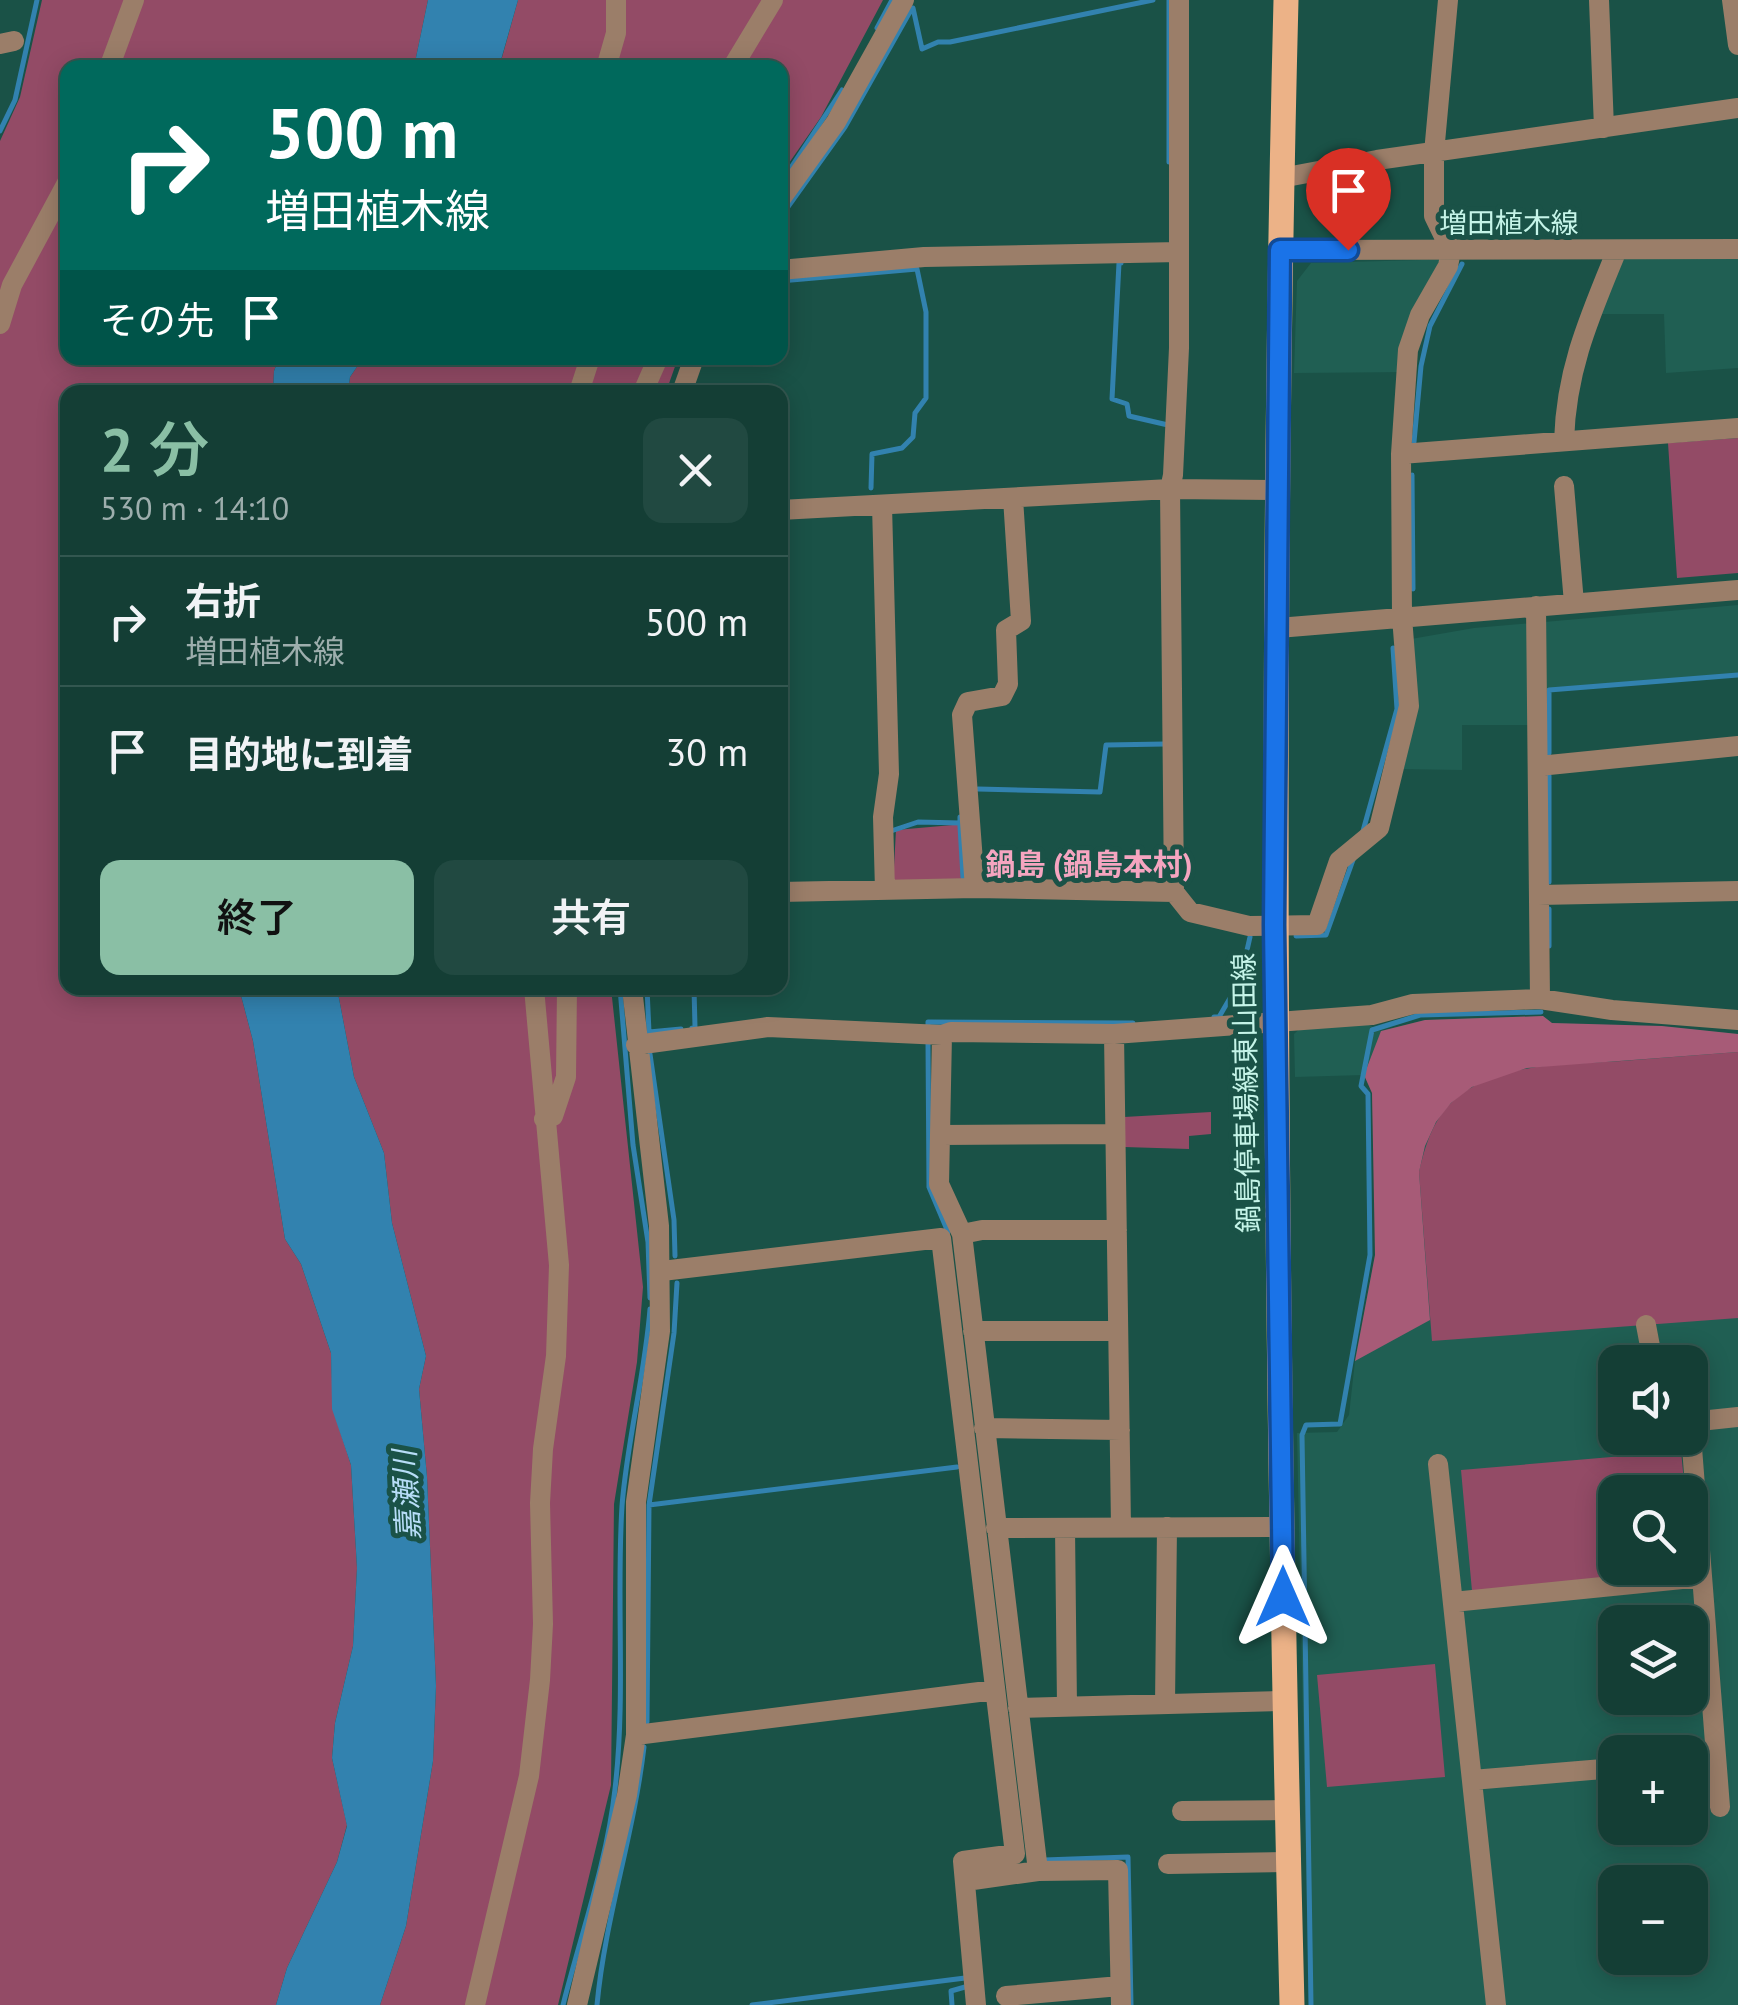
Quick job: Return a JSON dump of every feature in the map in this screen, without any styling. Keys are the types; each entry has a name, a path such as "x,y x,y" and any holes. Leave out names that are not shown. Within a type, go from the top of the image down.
{"main road":[{"name":"鍋島停車場線東山田線","path":"1286,0 1274,925 1292,2005"}],"street":[{"path":"111,60 134,0"},
{"path":"608,60 616,33 616,0"},
{"path":"737,60 773,0"},
{"path":"788,189 836,122 904,0"},
{"path":"1179,0 1174,892 1190,912 1249,926 1318,925 1339,861 1378,828 1409,706 1402,617 1401,454 1408,350 1420,315 1448,266 1451,250 1434,216 1448,0"},
{"path":"1599,0 1604,128"},
{"path":"1732,0 1738,45"},
{"path":"1282,178 1376,160 1738,108"},
{"path":"0,324 12,285 60,196"},
{"name":"増田植木線","path":"1280,250 1738,249"},
{"path":"1564,441 1565,398 1578,344 1617,250"},
{"path":"788,269 924,258 1179,252"},
{"path":"1401,454 1738,428"},
{"path":"788,510 1013,498 1175,484 1277,490"},
{"path":"1564,486 1574,603"},
{"path":"975,888 962,715 968,702 1002,696 1008,684 1006,630 1021,622 1013,498"},
{"path":"882,506 889,774 884,817 885,890"},
{"path":"1278,628 1738,590"},
{"path":"1536,606 1540,999"},
{"path":"1539,766 1738,746"},
{"path":"788,892 975,888 1174,892"},
{"path":"1539,895 1738,891"},
{"path":"475,2005 530,1776 540,1680 543,1449 559,1318 559,1265 535,995"},
{"path":"544,1119 554,1116 566,1077 568,995"},
{"path":"578,2005 627,1794 636,1735 636,1502 660,1332 662,1271 632,995"},
{"path":"636,1045 768,1027 933,1034 1114,1034 1372,1015 1412,1004 1540,999 1612,1010 1738,1020"},
{"path":"933,1034 940,1184 962,1234 1036,1863"},
{"path":"1114,1034 1121,1527"},
{"path":"940,1135 1116,1134"},
{"path":"962,1234 982,1230 1117,1230"},
{"path":"662,1271 942,1238 1015,1854 963,1861 976,2005"},
{"path":"1646,1325 1650,1345"},
{"path":"973,1332 1118,1332"},
{"path":"1694,1475 1690,1422 1738,1417"},
{"path":"984,1428 1120,1430"},
{"path":"1438,1464 1496,2005"},
{"path":"1166,1704 1167,1527"},
{"path":"996,1528 1282,1527"},
{"path":"1065,1528 1067,1707"},
{"path":"1453,1602 1622,1585"},
{"path":"1703,1585 1720,1807"},
{"path":"636,1735 996,1690"},
{"path":"1018,1708 1284,1701"},
{"path":"1708,1760 1716,1759"},
{"path":"1472,1780 1598,1769"},
{"path":"1182,1811 1287,1810"},
{"path":"1168,1864 1288,1862"},
{"path":"973,1880 1036,1863 1118,1870 1121,1995 1006,1996"}],"shaded area":[{"path":"42,0 428,0 415,60 60,60 60,365 276,365 273,385 60,385 60,995 241,995 253,1041 285,1239 301,1264 331,1353 333,1409 351,1465 357,1568 353,1646 335,1723 332,1758 347,1825 337,1862 287,1968 276,2005 0,2005 0,141 20,97"},
{"path":"518,0 883,0 821,117 788,164 788,60 501,60"},
{"path":"1738,258 1738,368 1666,373 1664,314 1596,314 1620,259"},
{"path":"1458,259 1426,316 1410,372 1294,373 1297,281 1311,263"},
{"path":"358,365 676,365 668,385 349,385"},
{"path":"1738,438 1738,573 1677,578 1668,443"},
{"path":"1738,605 1738,676 1533,692 1531,725 1462,725 1462,770 1400,769 1411,639 1474,628"},
{"path":"964,824 968,883 893,885 896,830"},
{"path":"338,995 612,995 643,1287 637,1362 614,1504 611,1785 558,2005 380,2005 406,1926 433,1761 436,1686 419,1389 426,1356 392,1223 384,1153 354,1077"},
{"path":"1543,1016 1552,1023 1738,1034 1738,2005 1309,2005 1297,1433 1337,1432 1349,1415 1375,1255 1375,1197 1372,1093 1364,1075 1295,1077 1294,1034 1305,1024 1367,1024 1381,1031 1425,1020"},
{"path":"1543,1016 1552,1023 1662,1026 1738,1034 1738,1052 1527,1068 1472,1087 1451,1103 1436,1122 1419,1172 1430,1320 1355,1361 1375,1255 1372,1093 1364,1075 1381,1031 1425,1020"},
{"path":"1738,1052 1738,1318 1432,1341 1419,1172 1434,1127 1451,1103 1488,1079 1532,1068"},
{"path":"1211,1112 1211,1134 1189,1136 1189,1149 1124,1147 1124,1117"},
{"path":"1635,1455 1681,1455 1683,1475 1598,1475 1598,1580 1472,1591 1461,1470"},
{"path":"1435,1664 1445,1777 1327,1787 1317,1675"}],"water":[{"path":"428,0 518,0 501,60 415,60"},
{"path":"276,365 358,365 349,385 273,385"},
{"name":"嘉瀬川","path":"241,995 338,995 354,1077 384,1153 392,1223 426,1356 419,1389 436,1686 433,1761 406,1926 380,2005 276,2005 287,1968 337,1862 347,1826 332,1758 335,1723 353,1646 357,1568 351,1465 332,1409 331,1353 301,1264 285,1239 253,1041"}],"waterway":[{"path":"0,131 15,100 37,0"},
{"path":"877,28 892,0"},
{"path":"913,8 922,49 938,42 1153,0"},
{"path":"1169,0 1169,162"},
{"path":"788,207 845,127 911,10"},
{"path":"790,169 842,90"},
{"path":"1121,263 1112,399 1127,404 1129,416 1168,425"},
{"path":"1414,442 1421,366 1430,326 1462,264"},
{"path":"788,280 917,269 926,312 926,398 915,413 913,437 902,448 872,454 871,488"},
{"path":"1412,475 1413,589"},
{"path":"1363,831 1397,709 1393,648"},
{"path":"1549,753 1549,690 1738,675"},
{"path":"978,789 1100,792 1106,745 1165,744"},
{"path":"1549,776 1549,882"},
{"path":"891,831 918,822 960,823 960,817"},
{"path":"960,826 963,877"},
{"path":"1296,936 1326,935 1353,860"},
{"path":"1549,909 1549,946"},
{"path":"1214,1017 1219,1017 1240,981 1250,937"},
{"path":"621,995 633,1145 648,1242 650,1298"},
{"path":"647,995 649,1032 681,1029"},
{"path":"692,1028 694,995"},
{"path":"1311,2005 1302,1435 1306,1425 1340,1424 1370,1255 1368,1094 1361,1086 1372,1030 1420,1015 1541,1012"},
{"path":"928,1031 928,1022 1133,1023"},
{"path":"928,1042 929,1187 948,1232"},
{"path":"650,1054 674,1220 675,1256"},
{"path":"647,1722 649,1505 674,1333 677,1283"},
{"path":"563,2005 600,1871 615,1789 620,1718 622,1506 650,1309"},
{"path":"649,1505 957,1467"},
{"path":"597,2005 644,1747"},
{"path":"1044,1860 1128,1857 1131,2005"},
{"path":"752,2005 965,1978"},
{"path":"952,2005 951,1991 965,1987"}],"district":[{"name":"鍋島 (鍋島本村)","path":"1089,865"}],"route":[{"path":"1283,1597 1274,925 1280,250 1348,250"}]}
